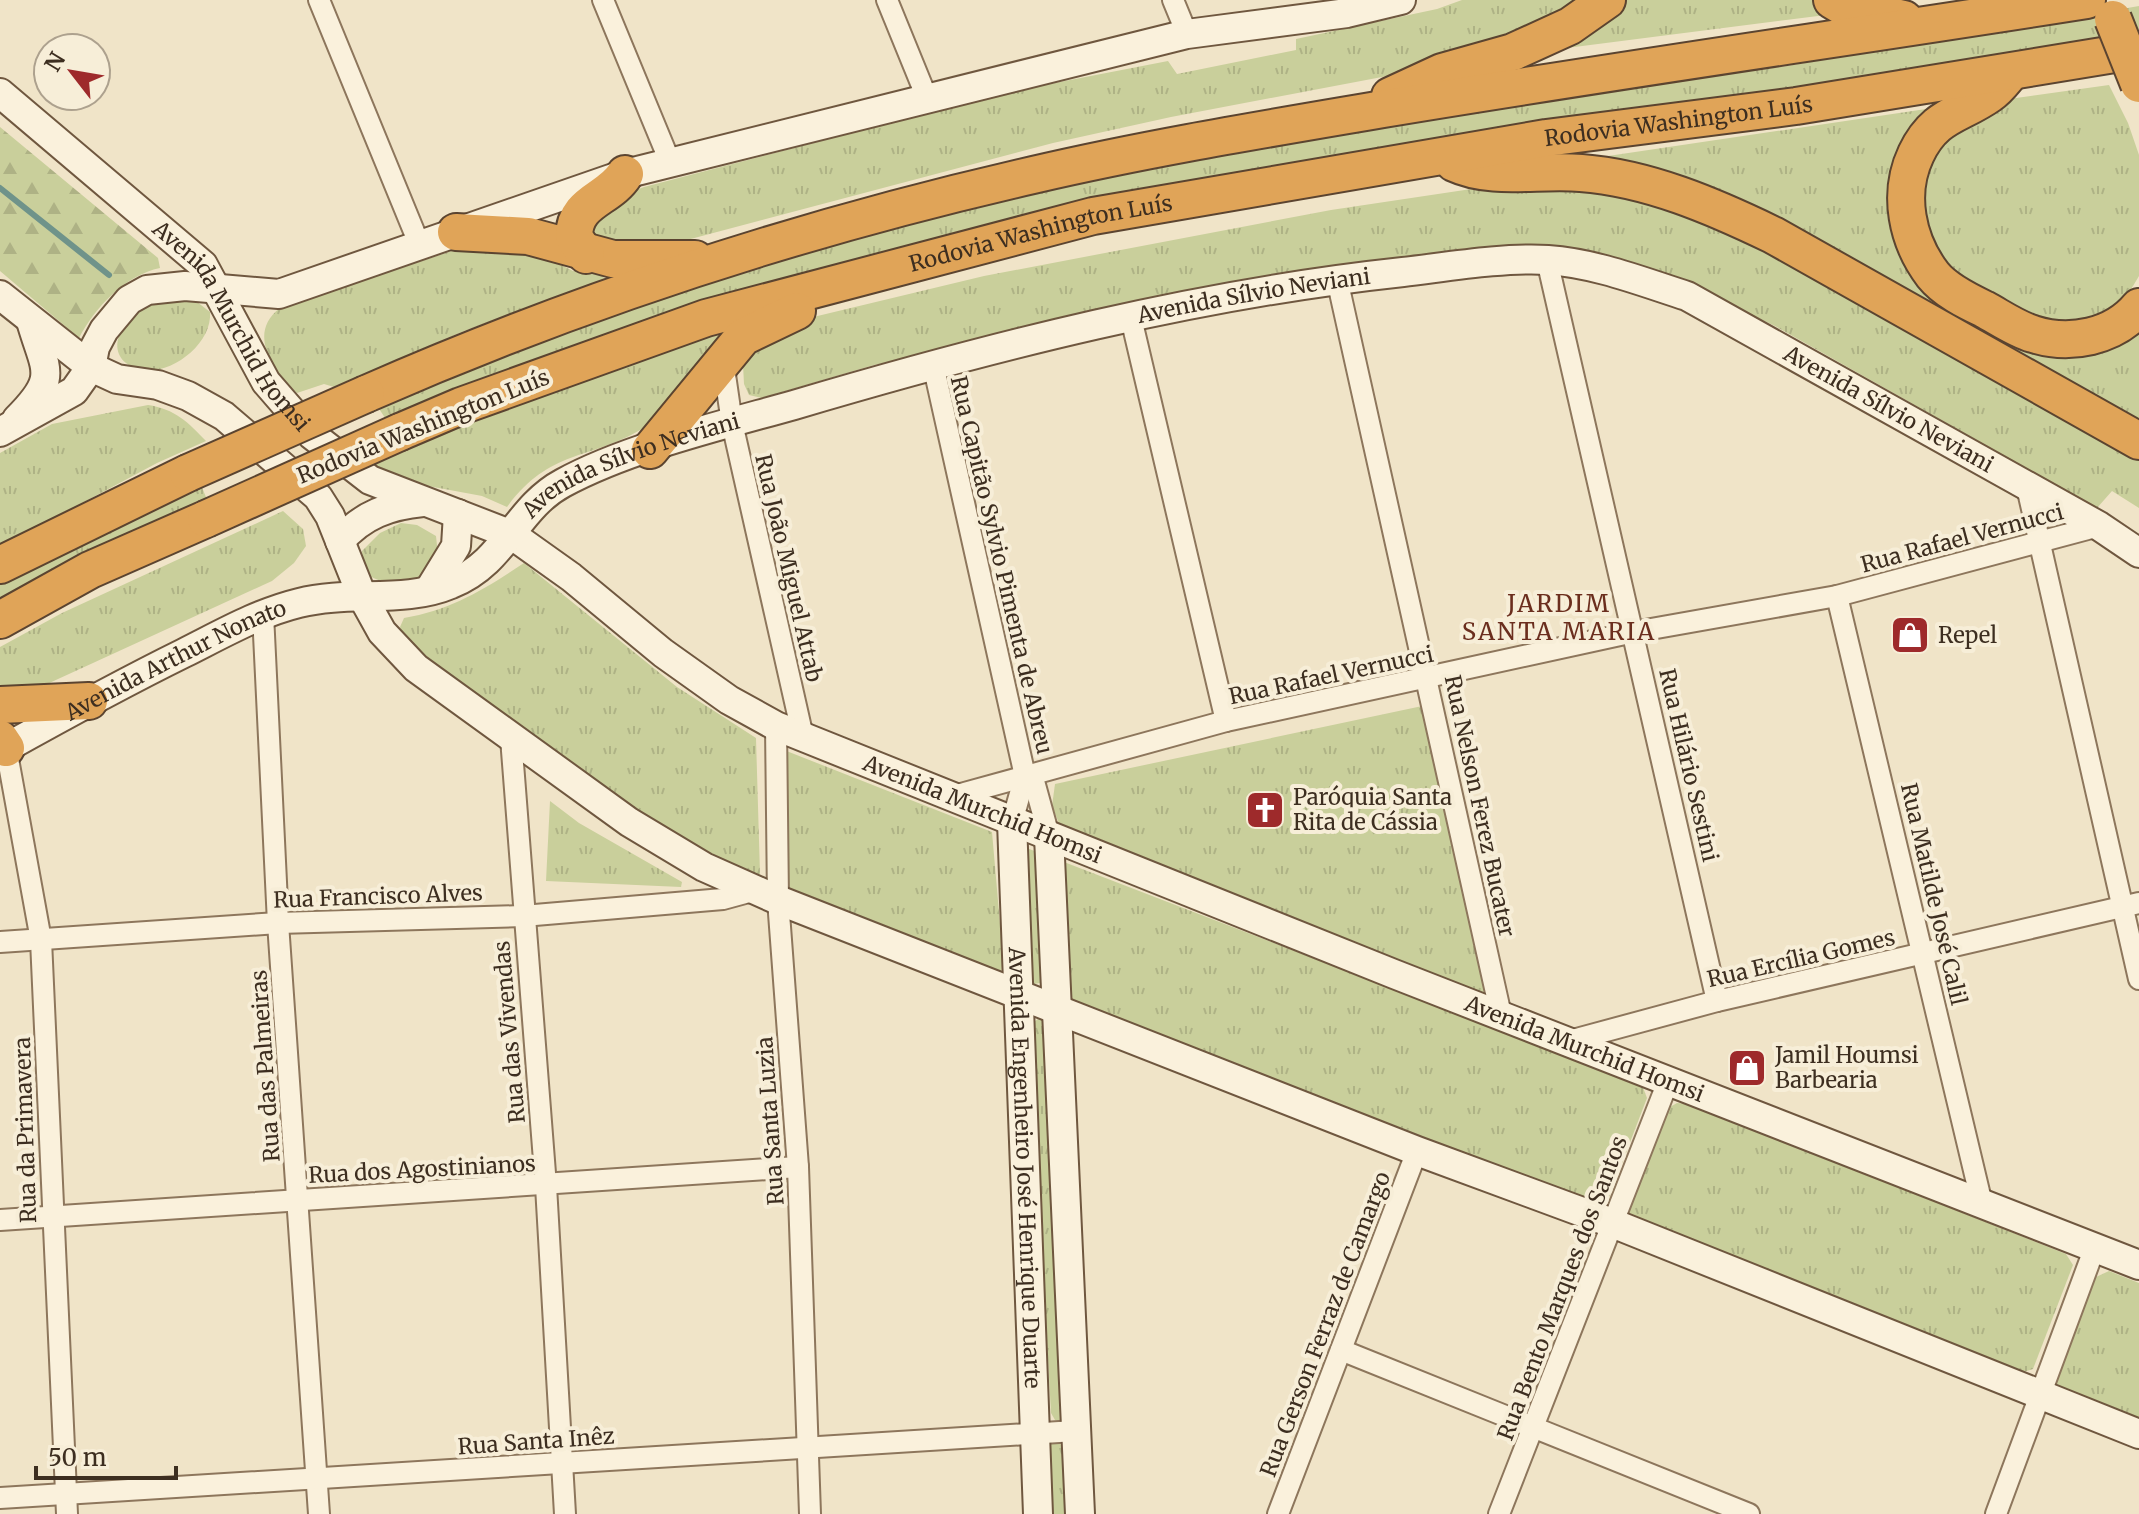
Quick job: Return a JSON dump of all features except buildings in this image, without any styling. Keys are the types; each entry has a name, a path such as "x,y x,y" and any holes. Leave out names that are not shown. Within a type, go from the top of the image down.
{"highway":[{"path":"1353,114 1442,72 1513,52 1570,26 1607,0"},
{"path":"1832,0 1842,6 1929,25"},
{"path":"0,565 188,473 481,345 636,287 870,216 1031,175 1179,143 1595,74 2087,0"},
{"path":"2105,0 2139,84"},
{"name":"Rodovia Washington Luís","path":"0,620 90,570 400,432 461,406 706,318 1093,216 1546,138 1796,106 2139,50"},
{"path":"2014,70 1990,94 1959,109 1931,131 1915,155 1905,187 1907,219 1918,251 1935,278 1963,299 2032,334 2069,340 2102,334 2139,307"},
{"path":"1442,157 1475,172 1583,173 1618,178 1721,210 1773,235 2139,441"},
{"path":"586,255 574,237 579,213 589,202 618,185 625,174"},
{"path":"456,232 528,236 586,255 613,259 673,256 721,261"},
{"path":"650,450 743,337 880,273"},
{"path":"0,705 89,701"}],"main road":[{"path":"5,429 74,391 91,367 95,347 104,330 129,300 167,286 279,294 625,174 670,162 1187,34 1347,13 1401,0"},
{"name":"Avenida Murchid Homsi","path":"0,93 203,265 266,382 293,416 370,480 512,535 571,577 663,653 729,700 776,726 1012,822 2139,1265"},
{"name":"Avenida Sílvio Neviani","path":"362,596 446,587 485,566 534,506 561,483 732,423 933,364 1131,318 1337,279 1547,260 1613,273 1687,296 2099,526 2139,553"},
{"name":"Avenida Murchid Homsi","path":"0,295 91,367 117,379 158,385 188,396 224,416 318,497 362,596 396,649 511,738 629,822 704,867 767,895 1417,1151 1612,1223 2139,1434"},
{"path":"5,429 30,407 47,378 46,362 31,321"},
{"path":"340,541 373,514 399,504 423,502"},
{"path":"429,590 456,546 458,514"},
{"name":"Avenida Arthur Nonato","path":"2,746 263,614 304,601 362,596"},
{"name":"Avenida Engenheiro José Henrique Duarte","path":"1012,822 1038,1514"},
{"name":"Avenida Engenheiro José Henrique Duarte","path":"1049,836 1080,1514"}],"street":[{"path":"319,0 420,246"},
{"path":"603,0 670,162"},
{"path":"887,0 927,98"},
{"path":"1173,0 1187,34"},
{"name":"Rua Hilário Sestini","path":"1547,260 1717,1001"},
{"name":"Rua Nelson Ferez Bucater","path":"1337,279 1501,1015"},
{"path":"1131,318 1226,721"},
{"name":"Rua João Miguel Attab","path":"723,361 732,423 803,737"},
{"name":"Rua Capitão Sylvio Pimenta de Abreu","path":"933,364 1025,776 1012,822"},
{"path":"2027,487 2131,905 2139,979"},
{"name":"Rua Rafael Vernucci","path":"950,797 1226,721 1634,632 1837,596 2099,526"},
{"name":"Rua Matilde José Calil","path":"1837,596 1982,1204"},
{"name":"Rua das Palmeiras","path":"263,614 278,923 300,1200 319,1514"},
{"name":"Rua Santa Luzia","path":"776,726 767,895 798,1167 810,1514"},
{"name":"Rua das Vivendas","path":"511,738 546,1186 565,1514"},
{"name":"Rua da Primavera","path":"2,746 41,940 66,1505"},
{"name":"Rua Capitão Sylvio Pimenta de Abreu","path":"1025,776 1035,785 1049,836"},
{"name":"Rua Francisco Alves","path":"0,942 278,923 523,916 767,895"},
{"name":"Rua Ercília Gomes","path":"1569,1041 1717,1001 2131,905"},
{"name":"Rua Bento Marques dos Santos","path":"1499,1514 1669,1079"},
{"name":"Rua Gerson Ferraz de Camargo","path":"1278,1514 1417,1151"},
{"name":"Rua dos Agostinianos","path":"0,1220 798,1167"},
{"path":"1996,1514 2095,1247"},
{"path":"1341,1350 1534,1425 1726,1510 1749,1514"},
{"name":"Rua Santa Inêz","path":"0,1498 66,1505 317,1480 1075,1431"}],"green space":[{"path":"1462,0 1596,0 1440,66 1171,117 1053,143 653,249 631,251 586,233 620,196 644,187 1013,91 1168,61 1177,74 1296,50 1296,39 1437,9"},
{"path":"1622,0 1814,0 1834,14 1551,50"},
{"path":"2139,6 2139,31 1961,64 1452,140 387,421 374,401 662,290 1036,187 1549,98 1787,66"},
{"path":"2109,85 2128,123 2139,155 2139,276 2127,296 2089,322 2043,320 2010,308 1972,285 1944,260 1926,236 1918,196 1929,162 1950,129 2002,100"},
{"path":"1926,109 1900,156 1892,212 2022,341 2139,319 2139,427 1581,160"},
{"path":"0,127 158,258 160,268 135,278 113,294 79,338 0,271"},
{"path":"1518,182 1636,198 1741,237 2139,458 2139,508 2112,491 2097,508 1775,326 1690,286 1550,252 1041,329 874,365 762,398 749,395 744,384 743,365 752,348 805,319 984,276 1331,210"},
{"path":"464,247 542,255 573,271 598,272 605,279 464,331 334,387 324,384 297,393 280,374 264,341 270,318 280,308"},
{"path":"192,298 210,312 202,339 192,351 180,361 151,370 138,369 126,363 120,356 118,338 134,314 154,303"},
{"path":"736,323 651,422 622,439 554,465 523,488 507,507 482,496 412,483 370,465 414,446 412,443"},
{"path":"148,405 180,417 206,441 157,463 0,547 0,453 52,424"},
{"path":"199,480 208,502 0,606 0,575"},
{"path":"283,511 303,529 306,546 294,563 272,581 45,685 0,696 0,647 62,613"},
{"path":"401,523 417,525 436,536 438,555 423,576 416,580 392,583 376,579 363,571 362,551 380,533"},
{"path":"524,563 677,687 756,738 760,874 748,877 574,777 403,637 400,627 404,618 437,610 467,597"},
{"path":"1427,705 1488,995 1088,839 1060,826 1052,806 1055,784"},
{"path":"784,750 992,832 1003,958 1001,973 787,891"},
{"path":"550,801 579,823 682,882 681,887 546,881"},
{"path":"1024,847 1037,852 1042,968 1040,983 1034,984 1024,976"},
{"path":"1064,862 1642,1085 1647,1098 1609,1197 1600,1206 1069,999"},
{"path":"1038,1019 1046,1019 1062,1421 1055,1420 1051,1413 1030,1035 1031,1024"},
{"path":"1677,1103 1690,1104 2066,1254 2073,1265 2033,1369 2017,1374 1626,1216 1670,1107"},
{"path":"2109,1271 2139,1283 2139,1424 2062,1395 2053,1384 2096,1277"},
{"path":"1057,1442 1063,1446 1068,1514 1048,1514 1049,1444"}],"waterway":[{"path":"0,188 109,275"}],"place":[{"name":"Repel","path":"1910,635"},
{"name":"Paróquia Santa Rita de Cássia","path":"1265,810"},
{"name":"Jamil Houmsi Barbearia","path":"1747,1068"}],"district":[{"name":"JARDIM SANTA MARIA","path":"1559,618"}]}
